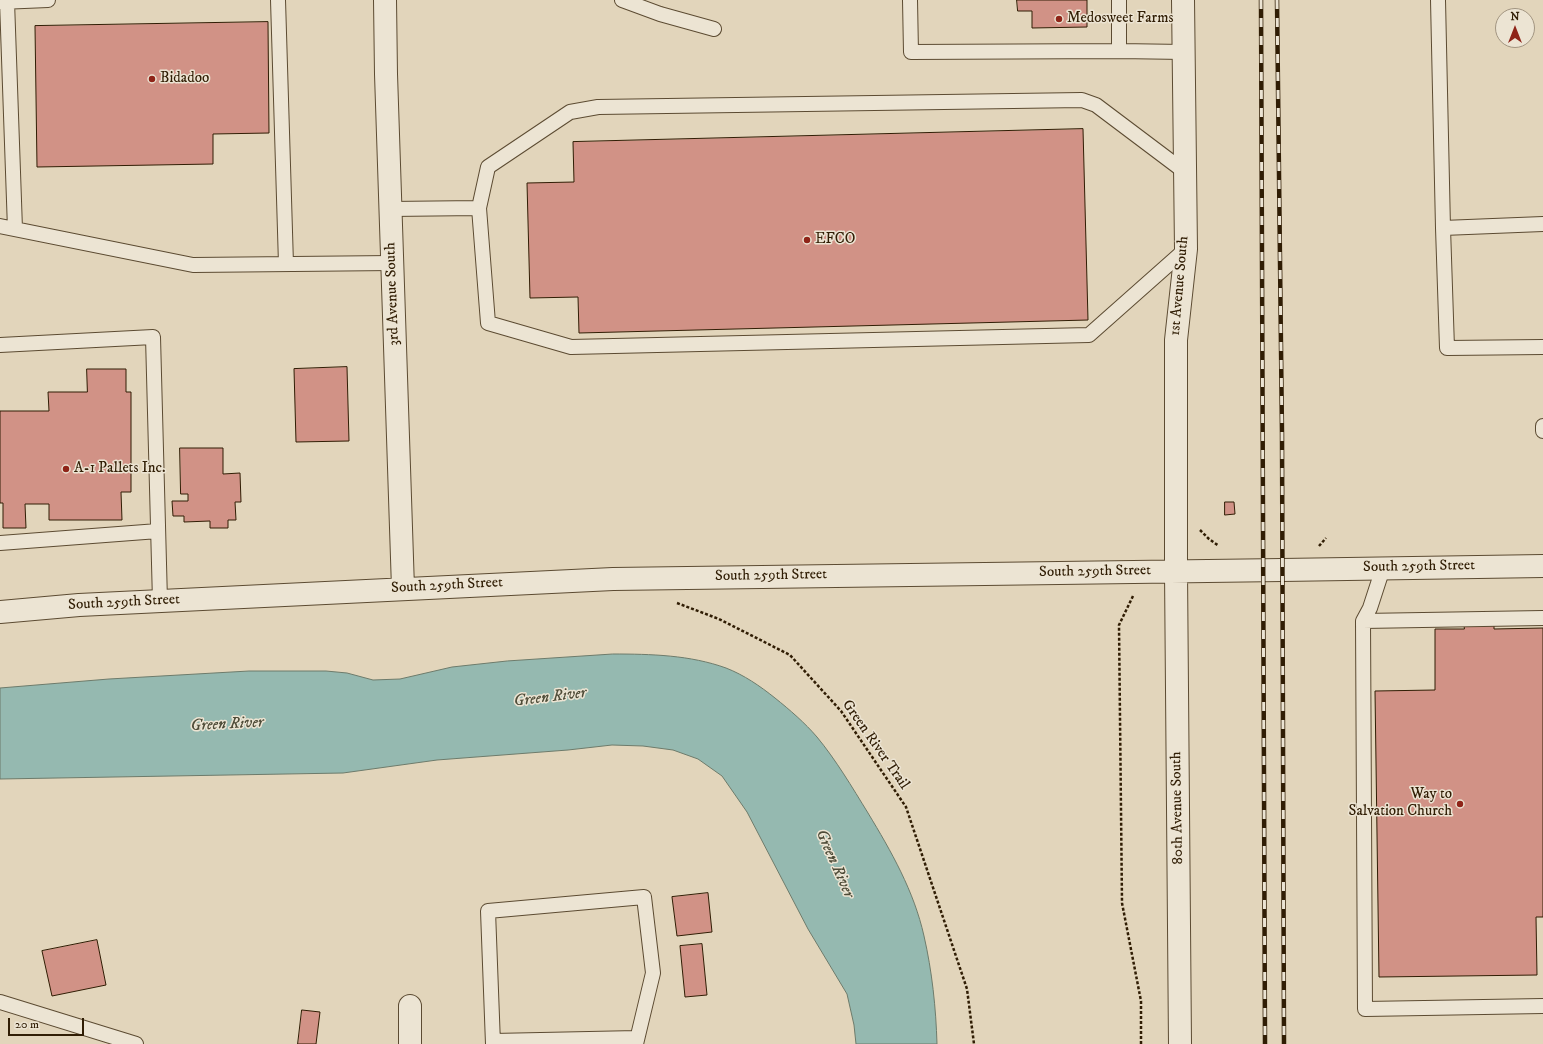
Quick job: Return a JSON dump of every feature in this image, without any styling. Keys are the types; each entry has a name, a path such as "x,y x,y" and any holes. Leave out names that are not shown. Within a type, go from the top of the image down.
{"street":[{"name":"3rd Avenue South","path":"385,0 386,82 403,588"},
{"name":"1st Avenue South","path":"1176,571 1176,340 1186,249 1183,0"},
{"name":"South 259th Street","path":"0,612 79,605 621,578 1543,566"},
{"name":"80th Avenue South","path":"1176,571 1180,1044"},
{"path":"410,1006 410,1044"}],"lane":[{"path":"15,229 3,1 48,0"},
{"path":"278,0 286,264"},
{"path":"622,0 660,14 714,29"},
{"path":"910,0 910,52 1184,52"},
{"path":"1119,0 1119,51"},
{"path":"1438,0 1447,348 1543,347"},
{"path":"1185,172 1096,105 1082,100 598,107 570,112 488,166 479,208 488,323 570,347 1089,335 1186,249"},
{"path":"390,209 479,208"},
{"path":"1443,228 1543,224"},
{"path":"0,226 193,265 392,263"},
{"path":"0,344 153,337 160,601"},
{"path":"1543,426 1543,431"},
{"path":"0,543 158,531"},
{"path":"1383,568 1370,608 1363,621 1365,1008 1543,1006"},
{"path":"1363,621 1543,618"},
{"path":"644,896 653,973 637,1041 493,1043 488,911 644,896"},
{"path":"0,1002 136,1044"}],"path":[{"path":"1134,594 1119,625 1122,903 1141,1000 1141,1044"},
{"name":"Green River Trail","path":"670,601 719,619 790,655 841,711 906,807 967,989 974,1044"}],"water":[{"name":"Green River","path":"613,654 670,656 698,660 726,668 758,685 786,707 817,737 844,774 877,827 908,887 920,919 929,963 935,1003 937,1044 856,1044 854,1025 847,994 808,929 747,812 722,776 698,759 673,750 643,746 612,745 568,750 437,760 343,773 0,779 0,688 109,679 249,671 326,671 347,673 373,680 400,679 452,667 507,661"}],"building":[{"name":"Medosweet Farms","path":"1017,0 1087,0 1087,27 1032,28 1032,11 1018,11"},
{"name":"Bidadoo","path":"268,22 269,133 213,134 213,164 37,167 35,26"},
{"name":"EFCO","path":"1083,129 1088,320 579,333 578,297 530,298 527,183 574,182 573,142"},
{"path":"347,367 349,441 296,442 294,369"},
{"name":"A-1 Pallets Inc.","path":"87,369 126,369 126,392 131,392 131,492 121,492 122,520 49,520 49,504 25,504 26,528 3,528 3,503 0,503 0,411 49,411 48,392 87,392"},
{"path":"180,448 223,448 223,474 240,473 241,502 235,502 236,520 228,520 228,528 210,528 210,521 184,522 184,516 173,516 172,501 188,501 188,494 181,494"},
{"path":"1225,502 1234,502 1235,514 1225,515"},
{"name":"Way to Salvation Church","path":"1464,621 1494,621 1494,629 1543,628 1543,917 1536,917 1537,975 1379,977 1375,691 1435,690 1435,629 1464,629"},
{"path":"708,893 712,932 677,936 672,897"},
{"path":"97,940 106,985 52,996 42,951"},
{"path":"702,944 707,995 685,997 680,946"},
{"path":"302,1010 320,1012 316,1044 298,1044"}],"railway":[{"path":"1261,0 1265,1044"},
{"path":"1277,0 1282,433 1284,1044"}],"place":[{"name":"Medosweet Farms","path":"1059,19"},
{"name":"Bidadoo","path":"152,79"},
{"name":"EFCO","path":"807,240"},
{"name":"A-1 Pallets Inc.","path":"66,469"},
{"name":"Way to Salvation Church","path":"1460,804"}]}
